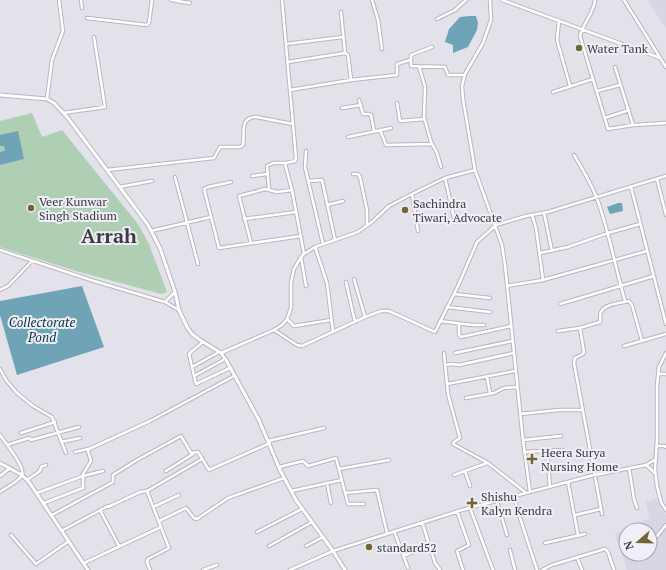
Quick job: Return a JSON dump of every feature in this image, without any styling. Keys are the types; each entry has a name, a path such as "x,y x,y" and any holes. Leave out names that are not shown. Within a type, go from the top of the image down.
{"street":[{"path":"47,99 52,60 63,31 58,0"},
{"path":"81,0 82,8"},
{"path":"87,18 147,25 149,23 152,0"},
{"path":"171,0 190,3"},
{"path":"268,189 268,165 296,160 282,0"},
{"path":"372,0 378,20 382,49"},
{"path":"437,19 455,10 466,0"},
{"path":"490,0 491,20 483,43 464,75 462,99 475,170 502,245 524,452 530,492"},
{"path":"502,0 660,58"},
{"path":"595,0 595,7 582,29 580,36 608,129 633,125 666,123"},
{"path":"624,0 666,67"},
{"path":"341,12 345,53 348,55 351,80"},
{"path":"559,21 557,40 570,86"},
{"path":"63,113 105,107 94,36"},
{"path":"286,44 343,37"},
{"path":"432,47 411,55 411,66 445,67 448,75 464,75"},
{"path":"288,62 345,53"},
{"path":"290,90 351,80 397,76 397,64 410,60"},
{"path":"419,66 424,88 425,120 441,167"},
{"path":"615,67 633,125"},
{"path":"553,92 593,79"},
{"path":"597,91 620,85"},
{"path":"0,95 47,99 54,103 151,231 160,248 175,292 179,310 187,327 192,334 220,352 225,359 259,420 291,491 345,570"},
{"path":"359,100 363,114 371,115 374,131"},
{"path":"397,103 400,121 425,120"},
{"path":"342,108 361,105"},
{"path":"605,118 629,110"},
{"path":"106,170 213,158 220,147 242,146 244,144 245,123 246,119 250,117 293,124"},
{"path":"348,137 391,128"},
{"path":"380,130 386,145 432,144"},
{"path":"306,151 304,164 323,244"},
{"path":"574,155 590,182 596,197 608,233 625,302"},
{"path":"286,163 304,254"},
{"path":"192,367 220,352 274,330 282,325 287,319 291,308 291,282 294,269 304,254 315,247 358,232 389,206 412,194 445,178 475,170"},
{"path":"252,176 267,174"},
{"path":"352,174 358,174 360,177 367,210 367,226"},
{"path":"274,330 299,346 306,346 365,317 381,311 389,311 435,332 477,242 496,225 544,213 666,176"},
{"path":"176,177 198,264"},
{"path":"445,178 454,218"},
{"path":"308,181 321,179 335,240"},
{"path":"657,179 666,215"},
{"path":"119,187 152,181"},
{"path":"231,182 205,189 219,248 301,236"},
{"path":"631,187 666,324"},
{"path":"251,244 239,196 263,189 277,192 292,190"},
{"path":"412,194 418,231"},
{"path":"327,204 343,201"},
{"path":"244,219 296,212"},
{"path":"544,213 552,251"},
{"path":"532,215 536,228 543,280"},
{"path":"151,231 211,218"},
{"path":"540,253 568,247 640,224"},
{"path":"315,247 326,283 333,332"},
{"path":"0,250 164,302 179,310"},
{"path":"507,286 543,280 647,251"},
{"path":"301,257 306,286"},
{"path":"0,290 8,286 32,261"},
{"path":"560,304 654,276"},
{"path":"354,279 365,317"},
{"path":"346,282 355,322"},
{"path":"164,302 175,292"},
{"path":"454,294 490,298"},
{"path":"558,331 580,328 599,323 601,321 600,313 603,309 629,300 632,302 642,341"},
{"path":"447,307 490,312"},
{"path":"287,319 294,326 331,320"},
{"path":"440,321 484,325"},
{"path":"459,323 461,337 511,326"},
{"path":"580,328 584,352 575,358 574,363 602,514"},
{"path":"624,346 666,334"},
{"path":"455,353 512,341"},
{"path":"203,342 190,353 195,383 197,384 230,368"},
{"path":"444,353 450,403 460,438 453,444 488,462 526,493"},
{"path":"445,365 459,365 514,353"},
{"path":"666,353 659,367 658,374 655,474 661,502 666,510"},
{"path":"194,376 225,359"},
{"path":"0,369 6,380 16,392 33,406 51,416 66,453"},
{"path":"447,384 516,371"},
{"path":"658,374 666,374"},
{"path":"75,452 88,449 150,421 234,376"},
{"path":"488,377 490,393"},
{"path":"466,398 498,391 504,388 517,388"},
{"path":"520,414 582,410"},
{"path":"21,433 54,422"},
{"path":"7,445 29,438 31,440 79,427"},
{"path":"166,471 193,453 198,452 209,470 269,442 324,428"},
{"path":"0,435 22,468 22,475"},
{"path":"52,514 113,482 112,476 137,460 181,436 190,452 193,453"},
{"path":"523,440 561,436"},
{"path":"61,442 80,438"},
{"path":"657,446 666,447"},
{"path":"44,503 83,488 84,472 90,461 88,449"},
{"path":"524,452 563,450"},
{"path":"547,451 550,486"},
{"path":"279,467 303,461 308,466 336,458 348,504 364,504"},
{"path":"63,530 108,506 140,492 147,491 202,459"},
{"path":"290,570 387,533 457,511 595,475 646,465 656,459"},
{"path":"339,469 389,460"},
{"path":"454,475 488,462"},
{"path":"0,463 22,475 27,480 63,530 88,570"},
{"path":"27,480 40,471 41,467 46,465"},
{"path":"646,465 655,474"},
{"path":"0,476 10,468"},
{"path":"629,468 637,508"},
{"path":"37,493 83,476 102,471"},
{"path":"465,471 470,486"},
{"path":"0,492 22,475"},
{"path":"159,521 186,508 194,518 197,519 228,498 284,478"},
{"path":"291,491 342,480"},
{"path":"568,482 578,535"},
{"path":"327,483 331,503"},
{"path":"345,492 377,490 387,533"},
{"path":"147,491 169,548 148,559 147,562 150,570"},
{"path":"153,507 179,495"},
{"path":"514,496 537,570"},
{"path":"497,500 507,535"},
{"path":"470,508 493,570"},
{"path":"257,532 302,509"},
{"path":"575,515 601,509"},
{"path":"100,510 119,546"},
{"path":"457,511 469,545 457,551 463,570"},
{"path":"269,546 312,522"},
{"path":"422,522 435,563 440,570"},
{"path":"658,535 666,525"},
{"path":"84,563 161,527"},
{"path":"394,531 408,568"},
{"path":"11,534 36,564 70,541"},
{"path":"545,543 585,534"},
{"path":"306,546 323,537"},
{"path":"403,556 430,546"},
{"path":"542,570 551,565 605,549 608,552 614,570"},
{"path":"510,550 515,570"},
{"path":"577,557 582,570"},
{"path":"203,570 217,565"}],"shaded area":[{"path":"647,0 666,0 666,28"},
{"path":"657,498 666,515 666,570 627,570 624,562 658,562 658,522 640,522 649,518 646,502"},
{"path":"618,533 618,543 615,534"}],"green space":[{"path":"32,113 42,137 62,130 138,224 149,244 167,292 161,294 76,271 0,247 0,121"}],"water":[{"path":"476,16 478,23 477,30 468,47 453,53 453,45 445,42 449,29 460,17"},
{"path":"18,131 24,159 0,165 0,152 5,151 4,146 0,146 0,135"},
{"path":"622,203 623,211 610,214 607,207"},
{"name":"Collectorate Pond","path":"82,286 104,347 17,375 0,315 0,301"}],"place":[{"name":"Water Tank","path":"579,48"},
{"name":"Veer Kunwar Singh Stadium","path":"31,208"},
{"name":"Sachindra Tiwari, Advocate","path":"405,210"},
{"name":"Heera Surya Nursing Home","path":"532,459"},
{"name":"Shishu Kalyn Kendra","path":"472,503"},
{"name":"standard52","path":"369,547"}],"district":[{"name":"Arrah","path":"109,235"}]}
